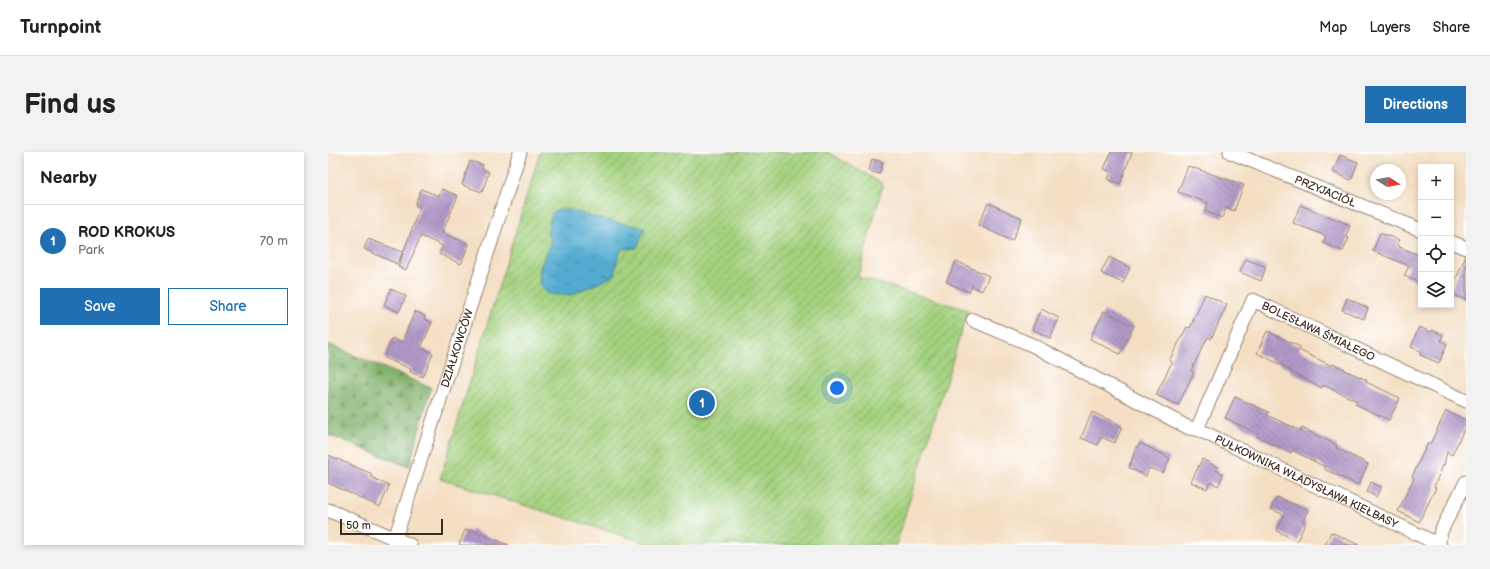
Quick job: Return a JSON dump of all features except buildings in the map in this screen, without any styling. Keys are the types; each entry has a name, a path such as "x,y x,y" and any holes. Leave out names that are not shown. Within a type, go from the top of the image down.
{"street":[{"name":"DZIAŁKOWCÓW","path":"394,542 520,152"},
{"name":"PRZYJACIÓŁ","path":"1230,152 1418,229"},
{"path":"1454,243 1466,248"},
{"name":"BOLESŁAWA ŚMIAŁEGO","path":"1198,429 1254,300 1466,401"},
{"name":"PUŁKOWNIKA WŁADYSŁAWA KIEŁBASY","path":"973,320 1032,345 1189,428 1198,429 1439,545 1442,531 1466,482"},
{"path":"328,510 394,542 410,545"}],"green space":[{"path":"540,152 827,152 883,184 858,277 968,310 896,545 653,545 440,479"},
{"path":"328,344 431,388 409,467 328,435"}],"water":[{"path":"560,209 571,210 593,217 645,228 637,248 622,249 617,260 615,275 570,295 546,293 539,284 540,268 551,241 547,233 552,213"}],"place":[{"name":"ROD KROKUS","path":"702,403"}]}
